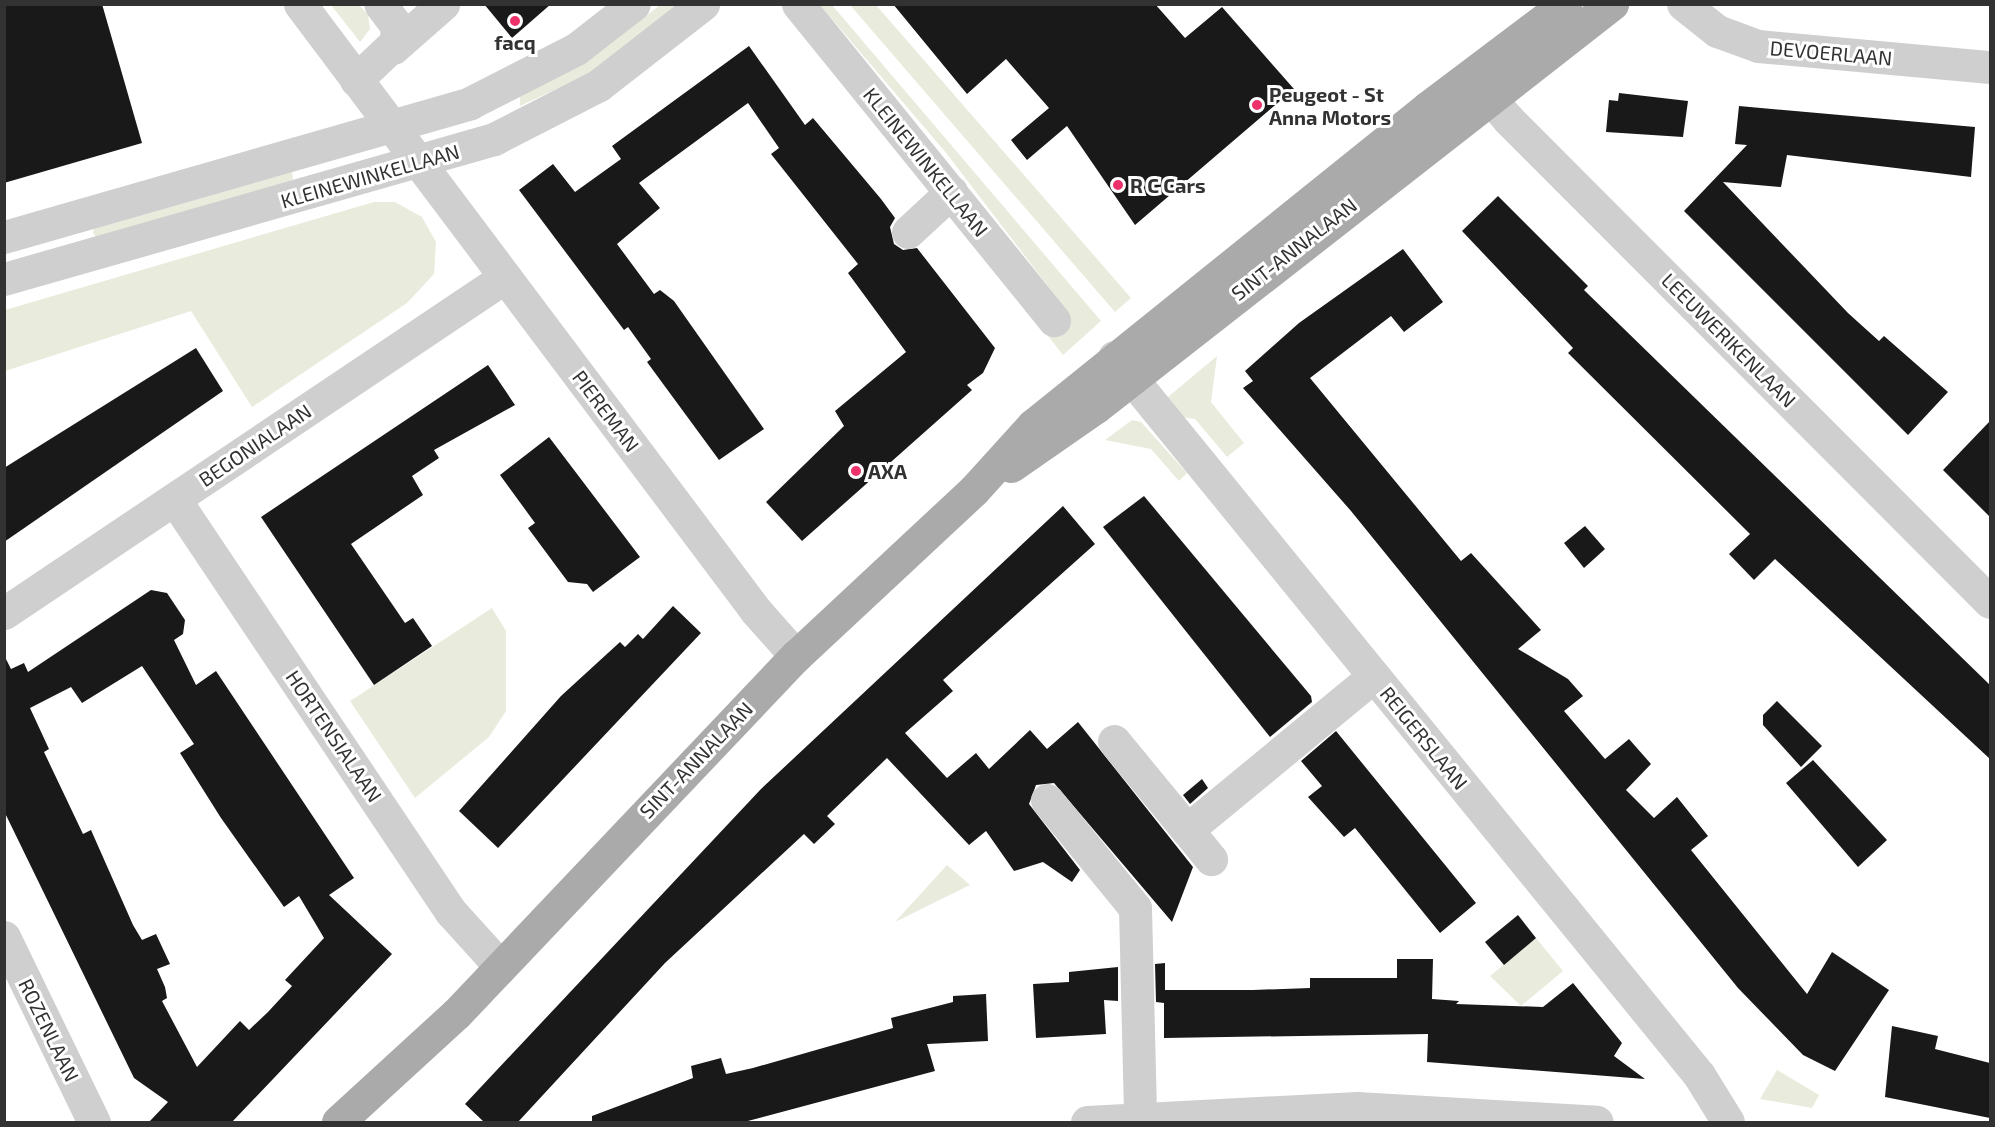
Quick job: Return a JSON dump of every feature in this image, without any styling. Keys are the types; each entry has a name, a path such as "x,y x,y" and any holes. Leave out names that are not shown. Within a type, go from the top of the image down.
{"main road":[{"name":"SINT-ANNALAAN","path":"370,1122 429,1041 796,656 974,490 1062,434 1123,367 1480,86 1565,4"},
{"name":"SINT-ANNALAAN","path":"1480,86 1612,4"},
{"name":"SINT-ANNALAAN","path":"338,1122 398,1063 429,1041"}],"street":[{"name":"PIEREMAN","path":"300,4 761,618 796,656"},
{"path":"380,4 396,25 393,48"},
{"path":"356,80 443,4"},
{"path":"4,237 391,125 509,87 583,44 634,4"},
{"name":"KLEINEWINKELLAAN","path":"4,279 419,163 494,139 590,90 703,4"},
{"name":"KLEINEWINKELLAAN","path":"798,4 1054,320"},
{"name":"DEVOERLAAN","path":"1683,4 1717,31 1758,46 1990,67"},
{"name":"LEEUWERIKENLAAN","path":"1480,86 1990,602"},
{"path":"908,232 951,192"},
{"name":"BEGONIALAAN","path":"4,613 505,277"},
{"name":"REIGERSLAAN","path":"1123,367 1700,1075 1728,1122"},
{"name":"HORTENSIALAAN","path":"174,500 452,912 500,966"},
{"path":"1187,830 1374,676"},
{"path":"1114,741 1211,859"},
{"path":"1047,800 1135,908 1140,1118"},
{"name":"ROZENLAAN","path":"4,937 94,1122"},
{"path":"1087,1122 1357,1108 1597,1122"}],"shaded area":[{"path":"331,5 359,5 368,15 370,29 360,42"},
{"path":"660,5 683,5 591,73 520,106 520,96 610,44"},
{"path":"820,5 832,5 1101,321 1063,355 1048,336 1070,315 947,154"},
{"path":"850,5 876,5 1131,298 1115,312"},
{"path":"292,171 293,180 96,237 93,233 94,228"},
{"path":"374,202 395,202 422,217 436,242 434,274 407,303 252,407 191,311 5,371 5,310"},
{"path":"1217,356 1211,402 1244,443 1227,457 1195,419 1182,417 1168,397"},
{"path":"1132,420 1141,422 1187,473 1179,481 1151,449 1105,440"},
{"path":"492,608 506,631 506,711 489,737 415,798 350,701"},
{"path":"947,865 970,885 895,922"},
{"path":"1536,938 1563,971 1521,1006 1490,976"},
{"path":"1777,1070 1819,1095 1812,1108 1760,1099"}],"building":[{"path":"4,4 102,4 142,143 4,183"},
{"name":"facq","path":"484,4 551,4 512,38"},
{"path":"893,4 1155,4 1185,38 1222,7 1294,89 1135,225 1067,126 1027,160 1011,140 1049,108 1006,59 967,94"},
{"path":"749,46 805,125 813,118 895,218 890,227 894,244 903,250 917,248 995,348 983,373 967,385 972,390 802,541 766,502 844,426 835,411 906,352 848,273 858,264 771,154 779,148 748,103 639,183 660,208 617,244 654,294 660,290 674,301 764,429 719,460 647,362 651,359 628,327 624,330 519,190 553,164 575,192 621,159 612,146"},
{"path":"1619,93 1688,101 1683,137 1606,132 1609,100 1618,101"},
{"path":"1739,106 1975,127 1971,177 1787,155 1781,187 1723,182 1848,313 1879,341 1884,336 1948,392 1908,435 1684,211 1747,145 1735,144"},
{"path":"1498,196 1588,286 1584,290 1990,685 1990,759 1775,559 1754,580 1729,554 1750,534 1568,353 1573,348 1462,231"},
{"path":"1403,249 1443,302 1404,332 1391,316 1310,378 1461,561 1471,553 1541,630 1518,649 1568,679 1583,696 1564,711 1605,759 1629,739 1651,764 1626,790 1654,818 1677,797 1708,836 1691,850 1807,994 1832,952 1889,990 1835,1071 1803,1055 1738,988 1351,511 1243,388 1253,381 1245,371 1299,323"},
{"path":"196,348 223,391 4,542 4,468"},
{"path":"488,365 515,405 434,450 439,458 412,476 423,495 351,544 405,623 413,618 432,646 374,685 261,517"},
{"path":"1990,421 1990,517 1943,470"},
{"path":"549,437 640,557 593,592 587,584 568,582 528,528 535,523 500,475"},
{"path":"1144,496 1311,696 1312,702 1270,737 1103,527"},
{"path":"1063,506 1095,544 943,680 953,691 905,733 947,778 976,753 989,769 1030,730 1047,749 1078,722 1193,867 1172,922 1054,783 1036,785 1029,804 1080,870 1072,882 1043,862 1014,871 986,831 969,845 887,758 827,816 835,824 814,844 804,834 665,963 518,1122 484,1122 465,1104 761,789"},
{"path":"1585,526 1605,549 1584,568 1564,543"},
{"path":"151,590 167,593 185,620 183,634 174,640 196,685 216,671 354,878 329,895 392,954 232,1122 149,1122 168,1102 134,1078 4,811 4,655 11,669 24,663 28,672","holes":["142,666 194,744 180,753 221,818 284,907 299,896 324,938 285,980 292,986 268,1012 249,1030 240,1021 197,1067 162,1001 167,998 157,969 170,964 156,934 142,940 133,925 91,830 83,834 44,752 49,749 30,708 71,687 82,703"]},
{"path":"673,606 701,633 498,848 459,811 561,696 620,642 625,647 638,634 643,639"},
{"path":"1777,701 1822,746 1801,767 1763,725 1763,715"},
{"path":"1336,731 1476,903 1440,933 1355,828 1344,837 1308,797 1322,786 1301,761"},
{"path":"1813,760 1887,840 1858,867 1786,783"},
{"path":"1202,779 1208,788 1190,804 1183,795"},
{"path":"1518,915 1536,938 1504,965 1485,942"},
{"path":"1397,959 1433,959 1432,999 1459,1001 1456,1004 1543,1007 1573,983 1622,1043 1614,1056 1645,1079 1427,1062 1428,1034 1164,1038 1164,1003 1156,1002 1155,964 1165,963 1165,990 1253,990 1310,988 1310,978 1397,978"},
{"path":"1118,967 1118,1001 1104,1000 1106,1034 1036,1038 1033,984 1069,982 1069,972"},
{"path":"986,994 988,1041 927,1044 935,1071 744,1122 592,1122 592,1116 693,1078 691,1066 721,1058 726,1074 753,1068 893,1028 891,1018 953,1002 953,996"},
{"path":"1892,1026 1938,1036 1935,1049 1990,1063 1990,1118 1885,1097"}],"place":[{"name":"facq","path":"515,21"},
{"name":"Peugeot - St Anna Motors","path":"1257,105"},
{"name":"R C Cars","path":"1118,185"},
{"name":"AXA","path":"856,471"}]}
